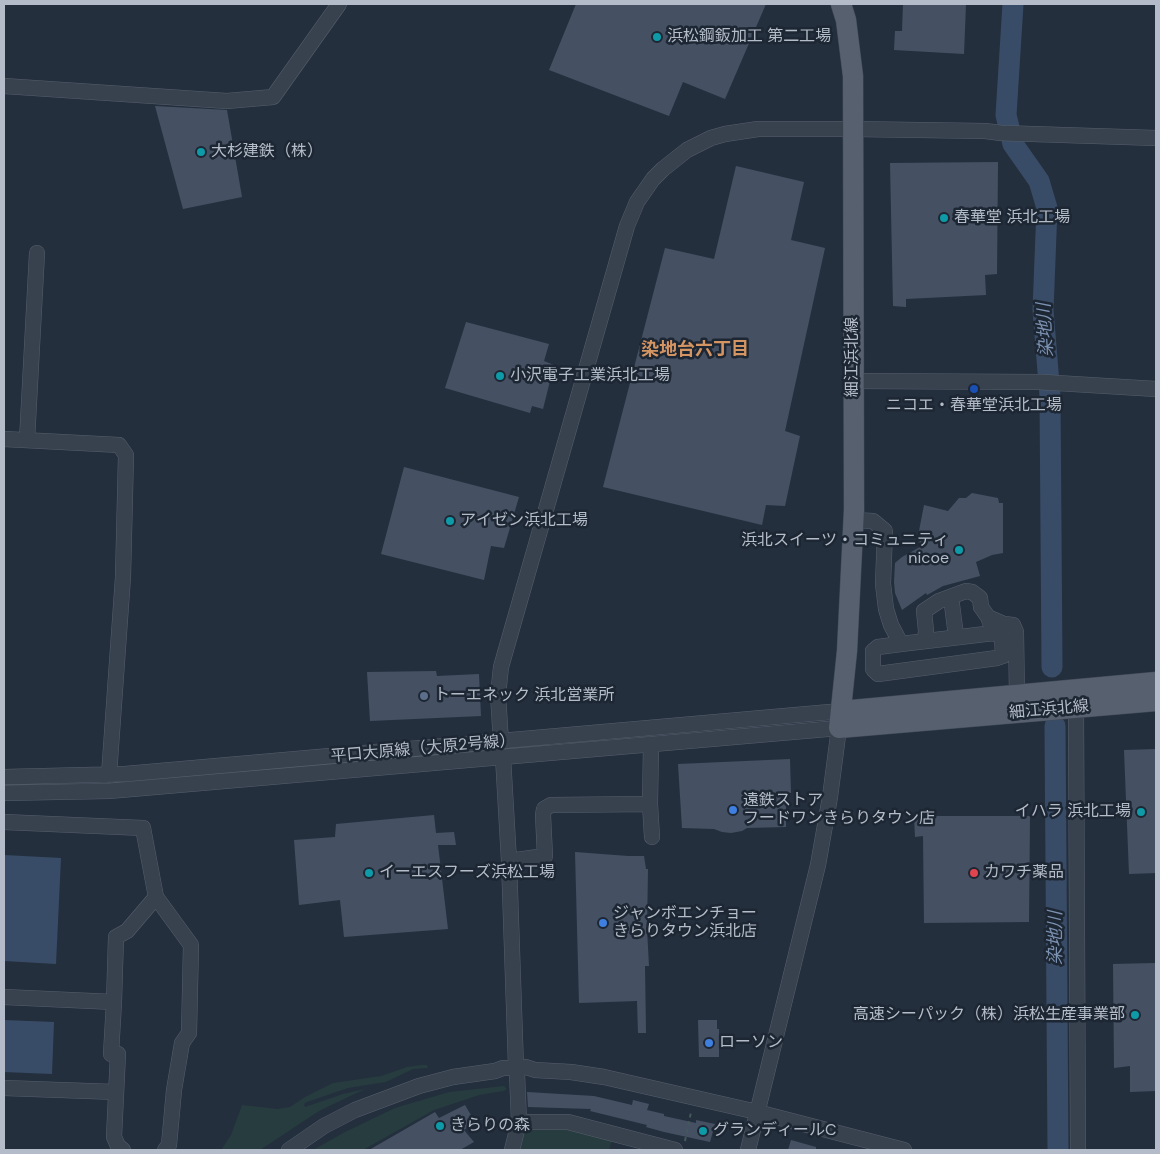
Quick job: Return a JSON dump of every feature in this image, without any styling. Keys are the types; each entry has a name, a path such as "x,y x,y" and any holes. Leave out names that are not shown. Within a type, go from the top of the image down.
{"main road":[{"name":"細江浜北線","path":"840,720 847,651 854,520 852,76 846,20 841,4"},
{"name":"細江浜北線","path":"840,720 1017,696 1059,702 1156,682"},
{"name":"細江浜北線","path":"840,720 1059,702 1156,701"}],"street":[{"path":"4,86 227,101 273,97 339,4"},
{"path":"512,1150 519,1122 509,861 498,695 501,667 627,226 637,202 653,179 687,150 724,134 758,130 852,128 1156,138"},
{"path":"27,440 37,252"},
{"path":"854,381 1040,382 1156,389"},
{"path":"4,439 119,445 126,455 123,576 109,774"},
{"path":"854,520 873,521 884,531 883,584 886,609 891,625 901,644"},
{"path":"925,640 924,611 939,602 966,591 972,592 980,598 981,607 988,617 994,632 1002,637 1003,656 878,674 873,669 873,651 878,647 994,632"},
{"path":"952,597 956,636"},
{"path":"988,617 1004,624 1012,625 1016,632 1017,696"},
{"path":"1059,702 1078,1150"},
{"path":"748,1150 818,865 830,797 840,720"},
{"name":"平口大原線（大原2号線）","path":"4,793 109,791 502,749 840,720"},
{"name":"平口大原線（大原2号線）","path":"4,777 109,774 502,749 651,746 840,720"},
{"path":"651,746 650,804 652,837"},
{"path":"509,861 545,856 543,815 544,809 551,805 650,804"},
{"path":"4,822 143,828 156,897 191,945 189,1033 182,1043 174,1090 169,1145 165,1150"},
{"path":"123,1150 118,1146 114,1137 118,1054 111,1054 116,937 127,931 156,897"},
{"path":"4,997 114,1002"},
{"path":"289,1150 324,1126 385,1097 453,1077 495,1071 503,1068 517,1070 526,1067 535,1070 571,1072 604,1077 757,1112 904,1150"},
{"path":"4,1088 116,1092"},
{"path":"519,1122 568,1122 679,1148"}],"path":[{"path":"679,1148 692,1109"}],"green space":[{"path":"427,1065 428,1068 413,1069 386,1082 348,1088 307,1102 304,1104 305,1107 343,1094 365,1089 319,1111 260,1150 221,1150 231,1135 242,1105 278,1109 290,1107 333,1083 381,1076 407,1067"},
{"path":"504,1086 507,1089 503,1091 479,1095 434,1110 363,1150 313,1150 395,1108 449,1092"},
{"path":"566,1128 612,1139 609,1150 516,1150 520,1135 528,1129"}],"water":[{"path":"4,855 61,858 56,964 4,961"},
{"path":"4,1020 54,1022 52,1074 4,1072"}],"building":[{"name":"浜松鋼鈑加工 第二工場","path":"576,4 766,4 725,99 683,82 669,116 549,70"},
{"path":"903,4 966,4 964,54 894,50 895,31 902,31"},
{"name":"大杉建鉄（株）","path":"155,106 227,110 242,197 183,209"},
{"name":"春華堂 浜北工場","path":"998,162 997,274 985,275 986,295 906,299 906,307 893,306 890,163"},
{"path":"736,166 804,182 791,240 825,248 785,431 800,436 785,506 766,505 762,525 603,487 665,248 714,259"},
{"name":"小沢電子工業浜北工場","path":"466,322 549,344 544,361 554,365 543,409 532,406 530,413 445,388"},
{"name":"アイゼン浜北工場","path":"404,467 519,497 504,548 491,546 484,580 381,554"},
{"name":"浜北スイーツ・コミュニティ nicoe","path":"972,493 998,498 999,503 1003,503 1003,553 992,555 976,562 980,576 943,586 927,595 926,593 902,610 895,593 895,563 920,547 919,531 924,505 948,511 959,498 966,498"},
{"name":"トーエネック 浜北営業所","path":"436,671 437,676 479,674 481,716 370,721 367,672"},
{"name":"イハラ 浜北工場","path":"1156,749 1156,873 1129,874 1124,750"},
{"name":"遠鉄ストア フードワンきらりタウン店","path":"790,759 791,793 786,793 786,827 747,828 731,833 714,829 682,828 678,764"},
{"name":"イーエスフーズ浜松工場","path":"434,815 436,833 454,832 456,845 438,845 448,929 344,937 340,900 299,905 294,840 335,837 336,824"},
{"path":"914,816 1030,816 1029,922 924,923 923,836 915,837"},
{"path":"575,852 644,856 646,869 648,869 647,929 649,966 645,966 646,1033 638,1033 637,1001 579,1003"},
{"name":"高速シーパック（株）浜松生産事業部","path":"1156,963 1156,1091 1130,1092 1130,1066 1114,1068 1113,964"},
{"name":"ローソン","path":"698,1020 717,1020 717,1029 719,1029 719,1057 699,1057"},
{"path":"527,1092 594,1096 632,1105 633,1100 649,1104 647,1110 664,1114 664,1116 696,1123 696,1120 715,1124 710,1142 664,1132 646,1127 647,1125 590,1111 591,1109 528,1107"},
{"name":"きらりの森","path":"465,1105 475,1122 464,1130 474,1142 460,1150 369,1150 435,1112 439,1118"},
{"path":"791,1140 816,1147 816,1150 788,1150"}],"waterway":[{"name":"染地川","path":"1013,4 1006,115 1013,144 1039,181 1047,208 1043,310 1050,396 1052,667"},
{"name":"染地川","path":"1055,726 1058,1150"}],"place":[{"name":"浜松鋼鈑加工 第二工場","path":"657,37"},
{"name":"大杉建鉄（株）","path":"201,152"},
{"name":"春華堂 浜北工場","path":"944,218"},
{"name":"小沢電子工業浜北工場","path":"500,376"},
{"name":"ニコエ・春華堂浜北工場","path":"974,389"},
{"name":"アイゼン浜北工場","path":"450,521"},
{"name":"浜北スイーツ・コミュニティ nicoe","path":"959,550"},
{"name":"トーエネック 浜北営業所","path":"424,696"},
{"name":"遠鉄ストア フードワンきらりタウン店","path":"733,810"},
{"name":"イハラ 浜北工場","path":"1141,812"},
{"name":"イーエスフーズ浜松工場","path":"369,873"},
{"name":"カワチ薬品","path":"974,873"},
{"name":"ジャンボエンチョー きらりタウン浜北店","path":"603,923"},
{"name":"高速シーパック（株）浜松生産事業部","path":"1135,1015"},
{"name":"ローソン","path":"709,1043"},
{"name":"きらりの森","path":"440,1126"},
{"name":"グランディールC","path":"703,1131"}],"district":[{"name":"染地台六丁目","path":"695,350"}]}
